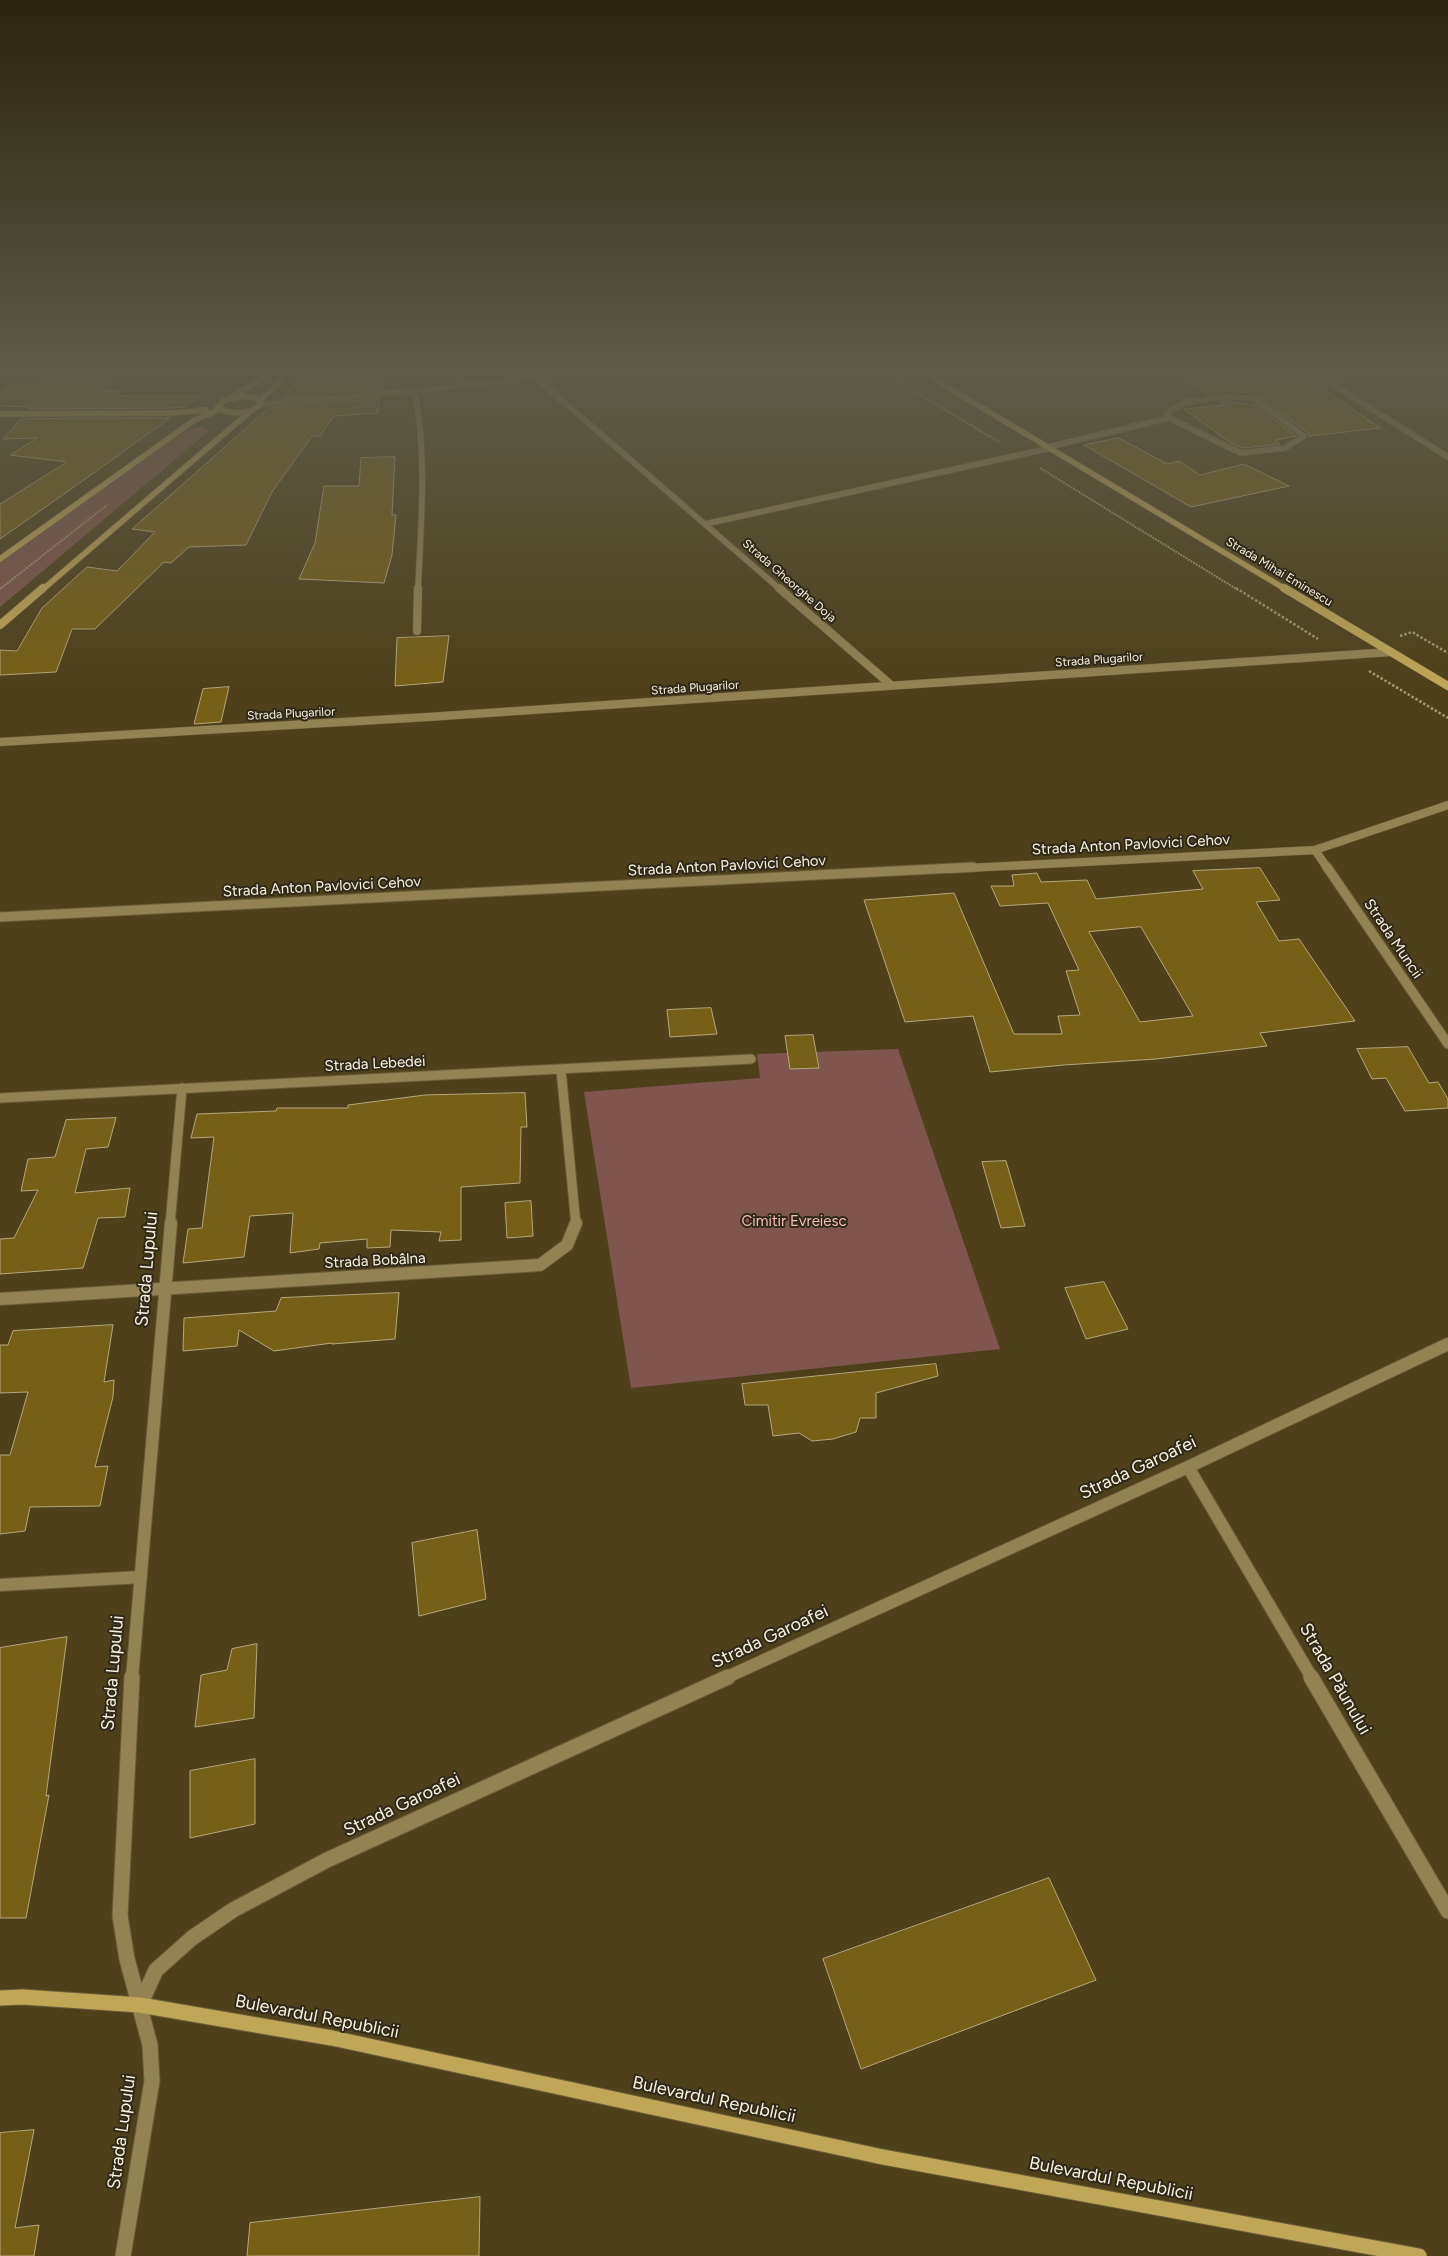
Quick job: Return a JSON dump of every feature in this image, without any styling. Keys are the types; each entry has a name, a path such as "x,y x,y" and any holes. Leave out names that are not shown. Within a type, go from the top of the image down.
{"street":[{"path":"0,559 117,475"},
{"path":"0,625 175,475"},
{"path":"417,631 422,475"},
{"name":"Strada Gheorghe Doja","path":"649,475 892,685"},
{"path":"705,524 926,475"},
{"name":"Strada Mihai Eminescu","path":"1096,475 1448,686"},
{"name":"Strada Plugarilor","path":"0,742 438,716 1391,652"},
{"name":"Strada Anton Pavlovici Cehov","path":"0,917 1315,850 1448,805"},
{"name":"Strada Muncii","path":"1315,850 1448,1044"},
{"name":"Strada Lebedei","path":"0,1098 751,1059"},
{"name":"Strada Bobâlna","path":"0,1299 540,1265 561,1254 572,1240 576,1226 561,1070"},
{"name":"Strada Lupului","path":"123,2256 152,2081 150,2045 127,1959 120,1916 128,1727 182,1088"},
{"name":"Strada Garoafei","path":"140,2005 156,1970 192,1938 233,1910 327,1860 1188,1466 1448,1344"},
{"name":"Strada Păunului","path":"1188,1466 1448,1911"},
{"path":"0,1585 141,1578"},
{"name":"Bulevardul Republicii","path":"0,1998 23,1997 140,2005 332,2038 878,2156 1419,2256"}],"path":[{"path":"1052,475 1325,643"},
{"path":"1394,638 1412,632 1448,653"},
{"path":"1366,670 1448,718"}],"green space":[{"path":"121,475 156,475 0,607 0,562"},
{"name":"Cimitir Evreiesc","path":"898,1049 1000,1349 631,1388 584,1092 760,1078 757,1054"}],"building":[{"path":"46,475 91,475 0,539 0,504"},
{"path":"193,475 284,475 272,492 246,545 189,547 171,563 164,562 95,629 72,629 56,672 0,675 0,650 17,651 42,608 87,567 117,571 155,532 132,529"},
{"path":"360,475 394,475 392,515 396,515 392,555 384,583 299,579 315,543 324,486 359,486"},
{"path":"1136,475 1267,475 1289,486 1191,507"},
{"path":"449,636 443,682 395,686 397,638"},
{"path":"229,687 221,722 194,724 203,689"},
{"path":"1260,868 1280,900 1256,902 1279,941 1299,939 1355,1021 1260,1033 1267,1046 1156,1059 990,1072 973,1016 905,1022 864,900 954,893 1014,1034 1062,1034 1058,1016 1080,1015 1066,971 1079,970 1048,903 1000,906 991,886 1014,886 1012,875 1037,873 1041,882 1087,880 1096,899 1203,889 1193,871","holes":["1141,927 1193,1016 1140,1022 1089,932"]},
{"path":"711,1008 717,1034 670,1037 667,1010"},
{"path":"813,1035 819,1068 790,1069 785,1036"},
{"path":"1408,1047 1429,1083 1438,1082 1448,1099 1448,1108 1405,1111 1386,1078 1372,1079 1357,1049"},
{"path":"525,1093 527,1127 521,1127 520,1183 461,1187 461,1240 439,1241 441,1232 391,1230 390,1247 367,1248 367,1239 320,1243 319,1249 290,1253 293,1213 250,1216 244,1257 183,1263 188,1229 202,1228 214,1137 191,1138 197,1114 276,1111 277,1108 348,1108 348,1105 425,1095"},
{"path":"116,1118 108,1147 86,1149 75,1193 130,1188 125,1217 98,1218 83,1268 0,1274 0,1239 14,1238 38,1190 21,1191 28,1159 55,1157 66,1120"},
{"path":"1006,1161 1025,1226 1001,1228 982,1162"},
{"path":"531,1201 533,1236 507,1238 505,1203"},
{"path":"1104,1282 1128,1329 1086,1339 1065,1288"},
{"path":"399,1293 395,1339 332,1343 274,1351 239,1330 237,1346 183,1351 184,1318 276,1311 281,1298"},
{"path":"113,1325 104,1382 114,1380 113,1397 95,1467 108,1466 100,1506 30,1507 25,1531 0,1534 0,1455 10,1455 28,1392 0,1393 0,1345 8,1345 13,1331"},
{"path":"936,1364 938,1376 876,1393 876,1418 860,1418 856,1432 833,1439 812,1441 799,1433 773,1436 768,1405 745,1405 742,1384"},
{"path":"477,1530 486,1599 419,1616 412,1543"},
{"path":"67,1637 46,1796 49,1795 26,1918 0,1918 0,1648"},
{"path":"257,1644 254,1718 195,1727 201,1675 227,1670 232,1649"},
{"path":"255,1759 255,1824 190,1838 190,1771"},
{"path":"1049,1878 1096,1980 861,2069 823,1959"},
{"path":"34,2130 15,2228 39,2225 34,2256 0,2256 0,2133"},
{"path":"480,2197 479,2256 247,2256 250,2223"}]}
